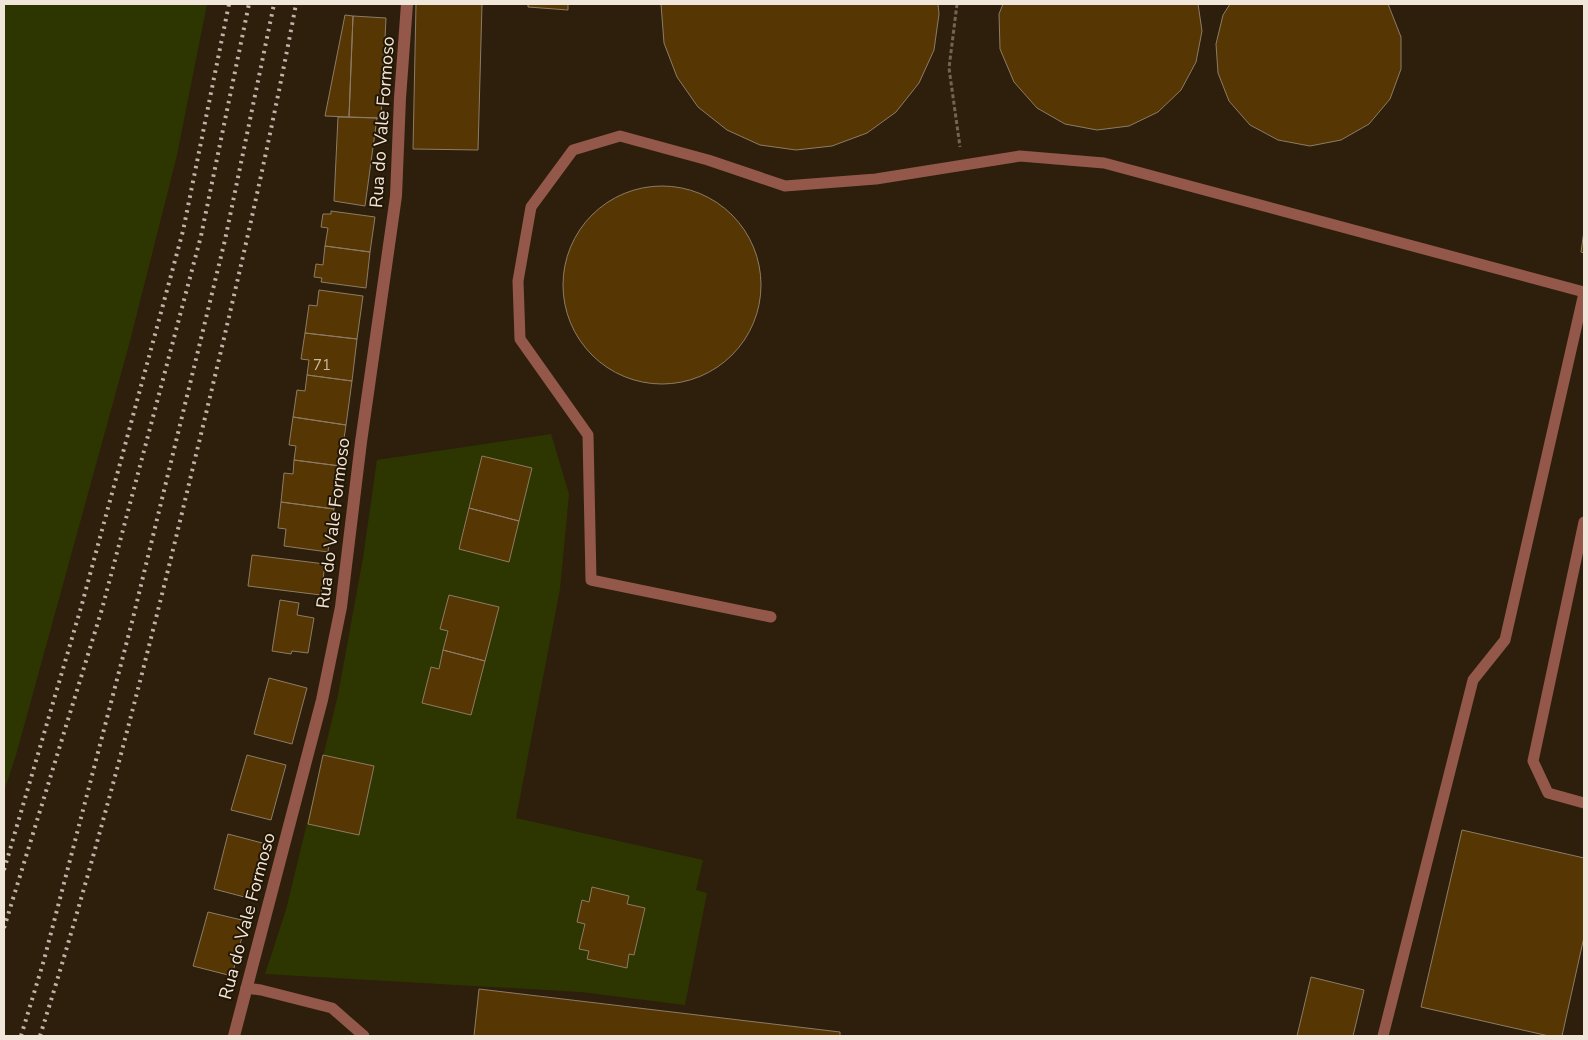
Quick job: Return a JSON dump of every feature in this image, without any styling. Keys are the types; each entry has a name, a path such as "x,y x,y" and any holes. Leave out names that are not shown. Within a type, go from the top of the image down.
{"street":[{"name":"Rua do Vale Formoso","path":"234,1036 322,700 341,607 361,442 396,196 400,98 407,4"}],"lane":[{"path":"771,618 591,580 588,434 520,339 518,281 531,208 573,150 620,136 708,160 785,186 876,179 1020,156 1104,163 1584,293 1505,640 1473,680 1382,1036"},
{"path":"1584,529 1532,761 1548,793 1584,803"},
{"path":"246,988 332,1008 364,1036"}],"path":[{"path":"957,4 949,68 963,165"}],"green space":[{"path":"4,4 207,4 177,155 130,341 16,755 4,792"},
{"path":"551,434 569,494 560,589 516,818 703,860 696,890 707,893 685,1005 581,992 265,974 286,910 338,695 363,558 377,460"}],"building":[{"path":"416,4 482,4 478,150 413,149"},
{"path":"528,4 568,4 568,10 528,7"},
{"path":"661,4 938,4 939,14 934,50 919,83 896,112 867,133 832,146 796,150 760,145 727,130 698,107 677,77 664,43"},
{"path":"1003,4 1198,4 1202,31 1196,62 1181,90 1158,112 1129,126 1097,130 1065,124 1037,108 1014,82 1000,49 999,14"},
{"path":"1230,4 1388,4 1401,37 1401,69 1390,99 1369,124 1341,140 1310,146 1278,140 1250,125 1229,101 1218,73 1216,44 1223,15"},
{"path":"345,15 353,16 349,117 325,116"},
{"path":"353,16 386,18 381,118 349,117"},
{"path":"338,117 377,118 365,206 334,201"},
{"path":"652,186 672,186 681,187 709,197 725,208 739,222 754,247 760,266 760,304 750,332 739,348 725,362 709,373 691,380 672,384 652,384 643,383 615,373 599,362 585,348 574,332 567,314 563,295 563,275 564,266 574,238 585,222 599,208 615,197 633,190"},
{"path":"331,211 375,217 370,252 325,246 328,228 321,227 323,214 331,214"},
{"path":"1584,231 1584,253 1581,252"},
{"path":"325,246 370,252 366,288 321,282 322,278 314,277 316,264 323,265"},
{"path":"319,290 363,296 357,339 305,333 309,305 317,306"},
{"path":"305,333 357,339 352,381 307,375 309,360 301,359"},
{"path":"307,375 352,381 346,425 293,417 297,390 305,391"},
{"path":"293,417 346,425 340,466 294,460 296,446 289,445"},
{"path":"482,456 532,468 519,521 469,508"},
{"path":"294,460 340,466 334,509 281,502 284,473 293,474"},
{"path":"281,502 334,509 328,552 284,546 286,529 278,528"},
{"path":"469,508 519,521 509,562 459,549"},
{"path":"252,555 325,564 321,595 248,586"},
{"path":"449,595 499,607 485,661 443,650 448,631 440,629"},
{"path":"280,600 299,603 297,615 314,618 308,653 292,651 291,654 272,651"},
{"path":"443,650 485,661 471,715 422,703 431,667 439,669"},
{"path":"269,678 307,688 292,744 254,734"},
{"path":"247,755 286,765 271,820 231,810"},
{"path":"323,755 374,766 359,835 308,824"},
{"path":"1462,830 1584,858 1584,937 1562,1036 1549,1036 1421,1007"},
{"path":"228,834 266,844 252,899 214,889"},
{"path":"592,887 629,896 627,904 645,908 634,955 629,954 627,968 587,959 589,951 579,949 585,924 577,922 582,900 589,902"},
{"path":"208,912 246,921 232,976 193,966"},
{"path":"1311,977 1364,990 1353,1036 1297,1036"},
{"path":"479,989 840,1032 840,1036 474,1036"}],"railway":[{"path":"4,870 82,604 183,231 229,4"},
{"path":"4,928 102,609 201,236 249,4"},
{"path":"21,1036 44,960 133,618 225,240 274,4"},
{"path":"40,1036 103,822 159,607 248,234 296,4"}]}
